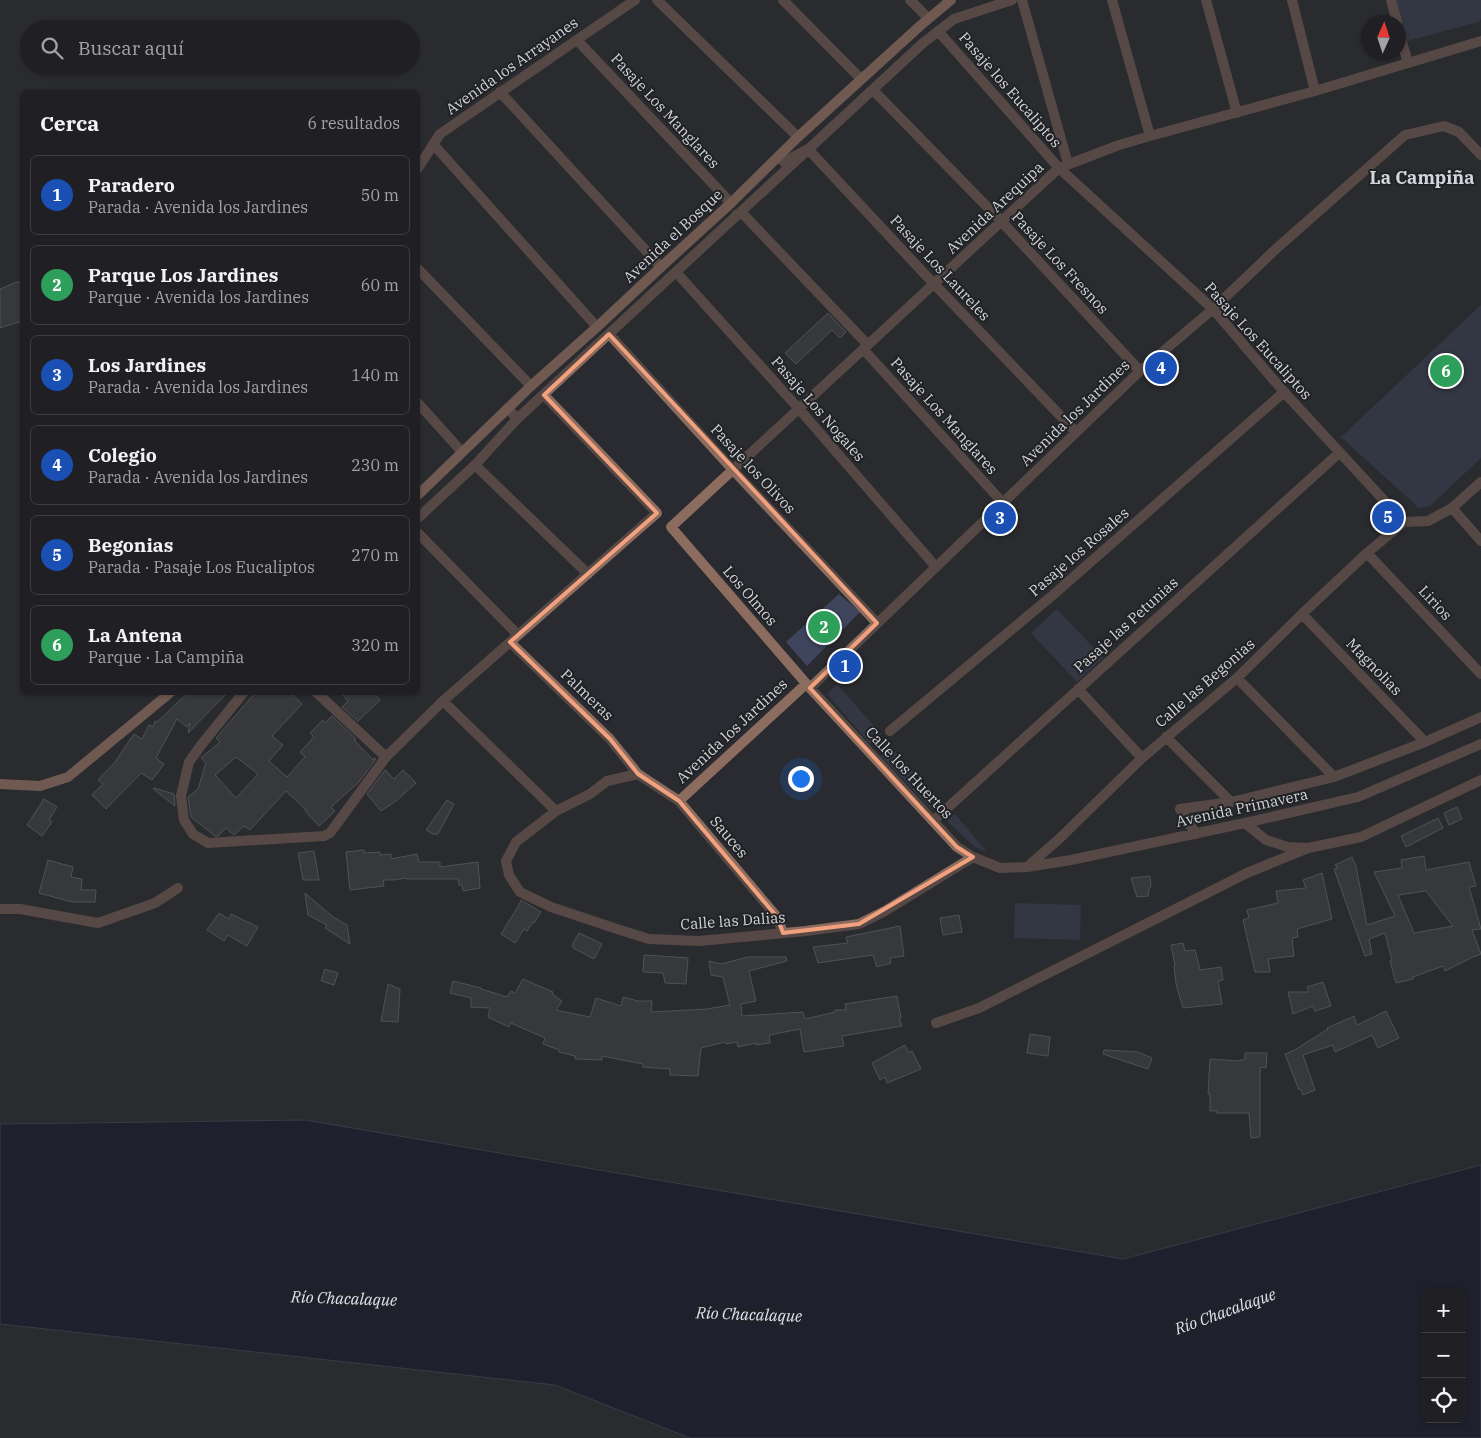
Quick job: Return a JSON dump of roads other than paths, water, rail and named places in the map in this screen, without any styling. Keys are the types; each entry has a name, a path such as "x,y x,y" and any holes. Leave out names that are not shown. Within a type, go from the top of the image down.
{"street":[{"name":"Avenida los Arrayanes","path":"420,165 440,134 635,0"},
{"path":"657,0 798,137"},
{"path":"783,0 861,79"},
{"path":"910,0 928,18"},
{"path":"922,0 928,18"},
{"name":"Avenida el Bosque","path":"420,493 531,386 731,203 798,137 928,18 951,0"},
{"path":"420,516 475,465 518,419 808,149 938,31 954,19 1012,0"},
{"path":"1022,0 1063,166"},
{"path":"1112,0 1150,136"},
{"path":"1206,0 1237,113"},
{"path":"1292,0 1315,91"},
{"path":"1391,0 1395,15"},
{"name":"Pasaje los Eucaliptos","path":"938,31 1063,166"},
{"name":"Pasaje Los Manglares","path":"577,40 731,203"},
{"name":"Avenida Arequipa","path":"671,527 1063,166 1150,136 1315,91 1481,41"},
{"path":"1406,56 1408,63"},
{"name":"Pasaje Los Fresnos","path":"873,90 1002,222 1140,371"},
{"path":"500,92 661,267"},
{"name":"Avenida los Jardines","path":"678,801 877,623 1140,371 1213,310 1277,248 1405,135 1444,126 1459,132 1481,155"},
{"path":"433,144 597,327"},
{"path":"779,156 784,162 808,149"},
{"name":"Pasaje Los Laureles","path":"808,149 1076,432"},
{"name":"Pasaje Los Eucaliptos","path":"1063,166 1213,310 1284,392 1404,522"},
{"name":"Pasaje Los Manglares","path":"741,212 866,347 1003,503"},
{"path":"710,222 716,229 741,212"},
{"path":"420,271 531,386"},
{"name":"Pasaje Los Nogales","path":"676,272 799,409 936,567"},
{"name":"Pasaje los Olivos","path":"609,334 733,470 877,623"},
{"name":"Pasaje los Rosales","path":"890,731 1053,595 1284,392"},
{"path":"242,695 189,762 181,796 184,820 193,834 208,843 324,836 330,833 386,757 443,701 657,513 544,395"},
{"path":"420,405 462,452"},
{"path":"508,408 518,419"},
{"name":"Pasaje las Petunias","path":"933,821 1339,453"},
{"path":"475,465 588,574"},
{"path":"1404,522 1428,521 1452,508 1481,482"},
{"path":"1452,508 1481,541"},
{"name":"Calle las Begonias","path":"1027,867 1059,839 1142,758 1238,678 1302,614 1367,553 1404,522"},
{"name":"Los Olmos","path":"671,527 808,686"},
{"name":"Palmeras","path":"420,535 610,739 638,774"},
{"name":"Lirios","path":"1367,553 1481,674"},
{"name":"Magnolias","path":"1302,614 1425,742"},
{"path":"1238,678 1334,777"},
{"name":"Calle los Huertos","path":"808,686 957,847 973,857 1000,868"},
{"path":"1078,689 1142,758"},
{"path":"0,784 40,786 68,777 167,695"},
{"path":"319,695 386,757"},
{"path":"443,701 556,811 590,794 607,781 638,774"},
{"path":"1196,834 1180,809 1231,802 1334,777 1425,742 1481,717"},
{"path":"1166,737 1231,802"},
{"name":"Avenida Primavera","path":"1000,868 1027,867 1071,860 1358,798 1481,744"},
{"name":"Sauces","path":"638,774 678,801 777,917 783,933"},
{"path":"936,1023 978,1008 1247,873 1308,848 1361,837 1481,780"},
{"name":"Calle las Dalias","path":"556,811 516,842 506,861 509,875 520,892 551,907 648,938 699,941 859,924 885,911 973,857"},
{"path":"1245,823 1266,840 1288,847 1308,848"},
{"path":"0,909 20,909 98,923 155,903 178,888"}],"water":[{"name":"Río Chacalaque","path":"305,1120 1123,1259 1481,1165 1481,1438 690,1438 555,1385 0,1324 0,1124"}],"place":[{"name":"Colegio","path":"1161,368"},
{"name":"La Antena","path":"1446,371"},
{"name":"Begonias","path":"1388,517"},
{"name":"Los Jardines","path":"1000,518"},
{"name":"Parque Los Jardines","path":"824,627"},
{"name":"Paradero","path":"845,666"}],"district":[{"name":"La Campiña","path":"1422,178"}]}
